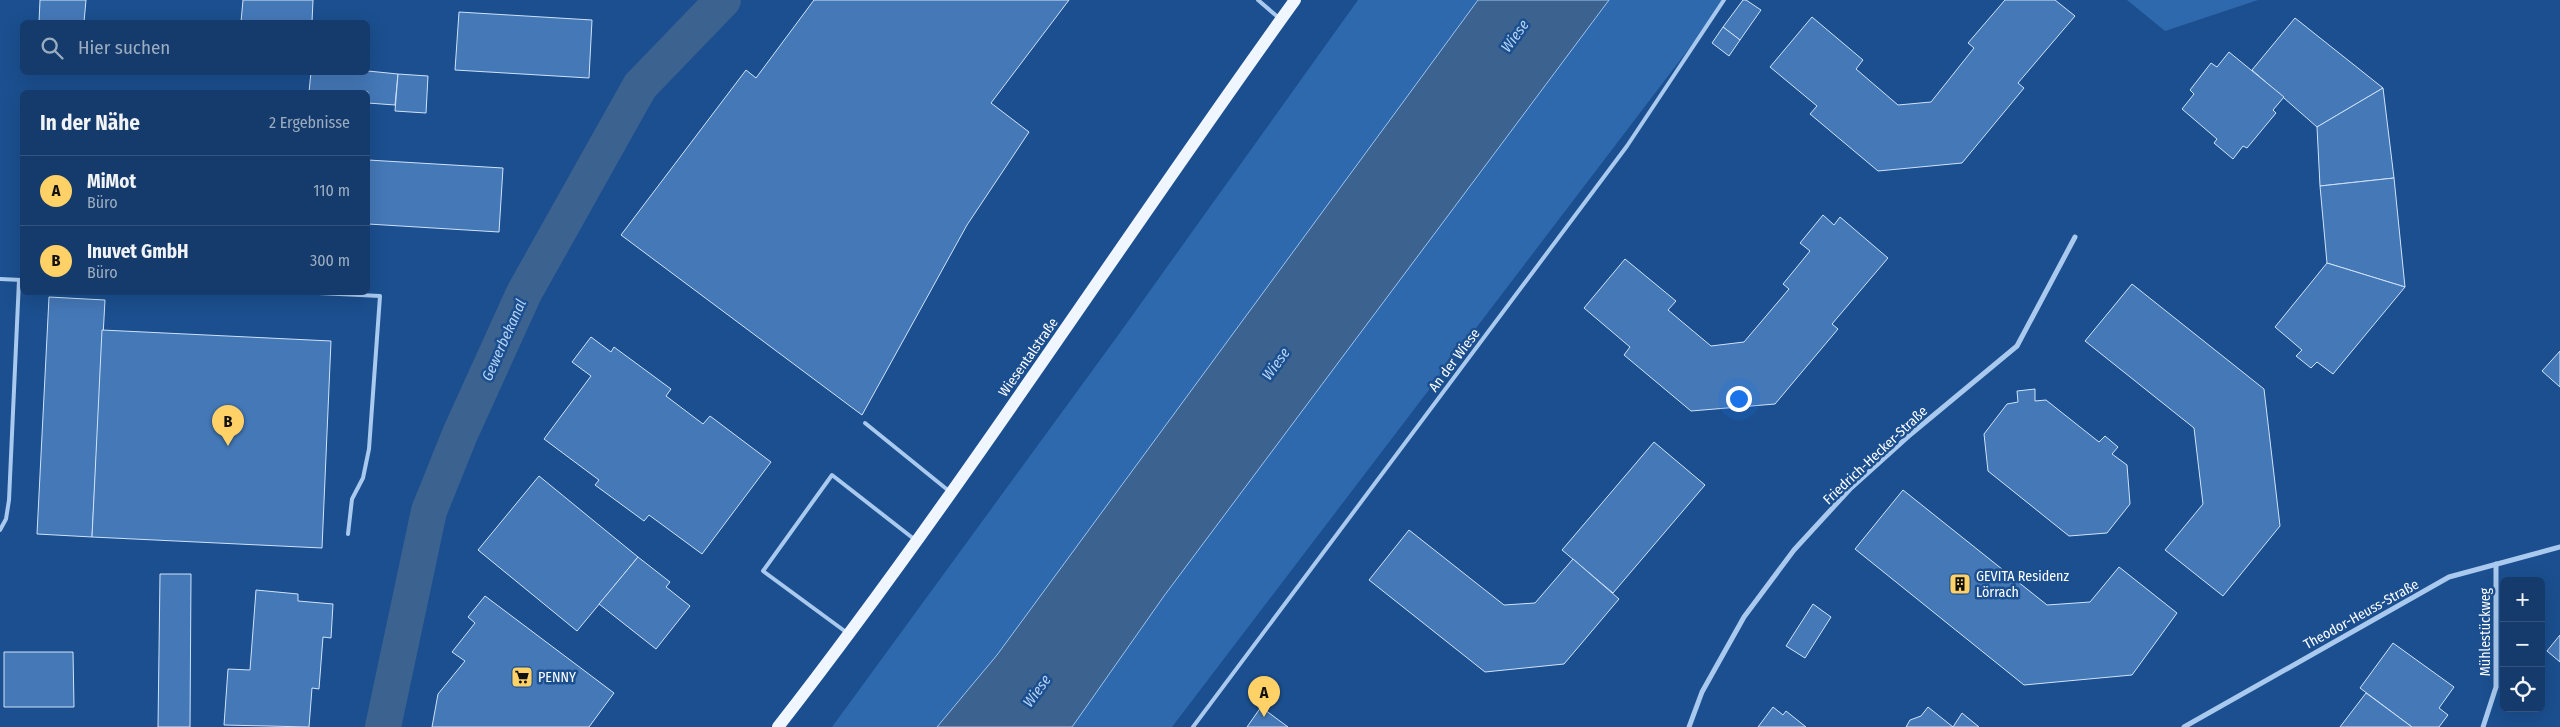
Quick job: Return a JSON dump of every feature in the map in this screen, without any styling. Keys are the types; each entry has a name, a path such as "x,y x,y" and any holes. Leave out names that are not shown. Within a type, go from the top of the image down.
{"main road":[{"name":"Wiesentalstraße","path":"778,727 850,634 917,541 1295,0"}],"street":[{"name":"Friedrich-Hecker-Straße","path":"1689,727 1702,692 1744,617 1794,550 1850,490 1911,434 2017,346 2075,237"},
{"name":"Theodor-Heuss-Straße","path":"2184,727 2449,577 2560,547"},
{"name":"Mühlestückweg","path":"2483,727 2496,687 2496,564"}],"lane":[{"path":"1258,0 1281,20"},
{"name":"An der Wiese","path":"1193,727 1627,146 1724,0"},
{"path":"0,279 20,280"},
{"path":"0,530 6,519 9,500 20,295"},
{"path":"348,534 352,499 364,474 369,448 380,296 360,295"},
{"path":"865,423 951,493"},
{"path":"850,634 763,571 832,475 917,541"}],"shaded area":[{"path":"1358,0 1478,0 997,655 937,727 832,727 1119,334"},
{"path":"1609,0 1726,0 1172,727 1072,727 1164,596"},
{"path":"2127,0 2258,0 2165,31"}],"water":[{"name":"Wiese","path":"1478,0 1609,0 1164,596 1072,727 937,727 997,655"}],"building":[{"path":"40,0 86,0 84,20 39,20"},
{"path":"243,0 313,0 312,20 241,20"},
{"path":"814,0 1069,0 991,103 1029,132 967,225 862,415 621,235 746,70 756,78"},
{"path":"1743,0 1761,10 1740,40 1723,27"},
{"path":"2005,0 2055,0 2075,16 2018,83 2024,88 1962,163 1878,171 1810,114 1817,106 1770,67 1812,17 1863,60 1856,69 1898,105 1931,102 1974,48 1968,43"},
{"path":"459,12 592,20 589,78 455,70"},
{"path":"2295,18 2383,88 2317,127 2252,70"},
{"path":"1723,27 1740,40 1729,56 1712,43"},
{"path":"2229,52 2284,97 2273,110 2276,113 2247,148 2243,146 2233,159 2214,143 2217,139 2182,109 2194,94 2190,90 2211,63 2217,67"},
{"path":"370,71 398,74 395,105 370,103 370,90 309,90 311,75 370,75"},
{"path":"398,74 428,76 426,113 395,111"},
{"path":"2383,88 2394,178 2320,186 2317,127"},
{"path":"370,160 503,168 499,232 370,224"},
{"path":"2394,178 2405,287 2327,263 2320,186"},
{"path":"1823,215 1834,225 1840,217 1888,258 1832,324 1838,329 1775,404 1691,411 1624,355 1630,347 1584,308 1625,259 1676,301 1668,310 1711,346 1744,342 1789,289 1783,284 1810,251 1800,243"},
{"path":"2327,263 2405,287 2333,374 2317,362 2311,368 2296,356 2302,350 2275,327"},
{"path":"2132,284 2264,389 2280,526 2223,596 2165,550 2203,504 2194,428 2085,341"},
{"path":"49,297 105,300 92,537 37,534"},
{"path":"102,330 331,341 322,548 92,537"},
{"path":"591,337 611,352 614,347 671,389 666,396 703,424 710,416 771,462 702,554 649,515 644,521 595,485 599,480 544,439 591,376 572,362"},
{"path":"2560,351 2560,387 2542,371"},
{"name":"GEVITA Residenz Lörrach","path":"2035,389 2035,401 2046,400 2099,442 2105,436 2118,447 2112,454 2127,465 2130,504 2107,533 2069,536 1988,471 1984,434 2007,404 2018,402 2017,391"},
{"path":"1654,442 1705,485 1613,593 1562,550"},
{"path":"539,476 638,557 577,631 478,550"},
{"name":"GEVITA Residenz Lörrach","path":"1903,490 2047,605 2090,602 2119,567 2177,613 2132,675 2024,685 1855,549"},
{"path":"1409,530 1504,605 1535,603 1573,559 1619,599 1564,664 1485,672 1369,580"},
{"path":"638,557 670,582 666,587 690,606 656,649 599,604"},
{"path":"160,574 191,574 190,727 158,727"},
{"path":"256,590 298,594 298,601 333,604 331,638 323,637 319,689 312,688 309,727 224,725 228,669 250,670"},
{"name":"PENNY","path":"485,596 614,693 589,727 432,727 438,694 465,661 452,652 475,623 468,617"},
{"path":"1813,604 1831,617 1805,658 1786,646"},
{"path":"2560,635 2560,662 2547,651"},
{"path":"2393,643 2454,687 2439,708 2448,715 2439,727 2412,727 2360,688"},
{"path":"4,652 73,652 74,707 4,707"},
{"path":"2366,693 2412,727 2340,727"},
{"path":"1261,707 1288,727 1247,727"},
{"path":"1773,707 1783,715 1786,711 1806,727 1758,727"},
{"path":"1928,707 1953,727 1906,727 1910,720 1921,716"},
{"path":"1962,713 1979,727 1953,727"}],"waterway":[{"name":"Gewerbekanal","path":"383,727 429,511 460,434 524,293 640,86 723,0"}],"place":[{"name":"Inuvet GmbH","path":"228,446"},
{"name":"GEVITA Residenz Lörrach","path":"1960,584"},
{"name":"PENNY","path":"522,677"},
{"name":"MiMot","path":"1264,717"}]}
